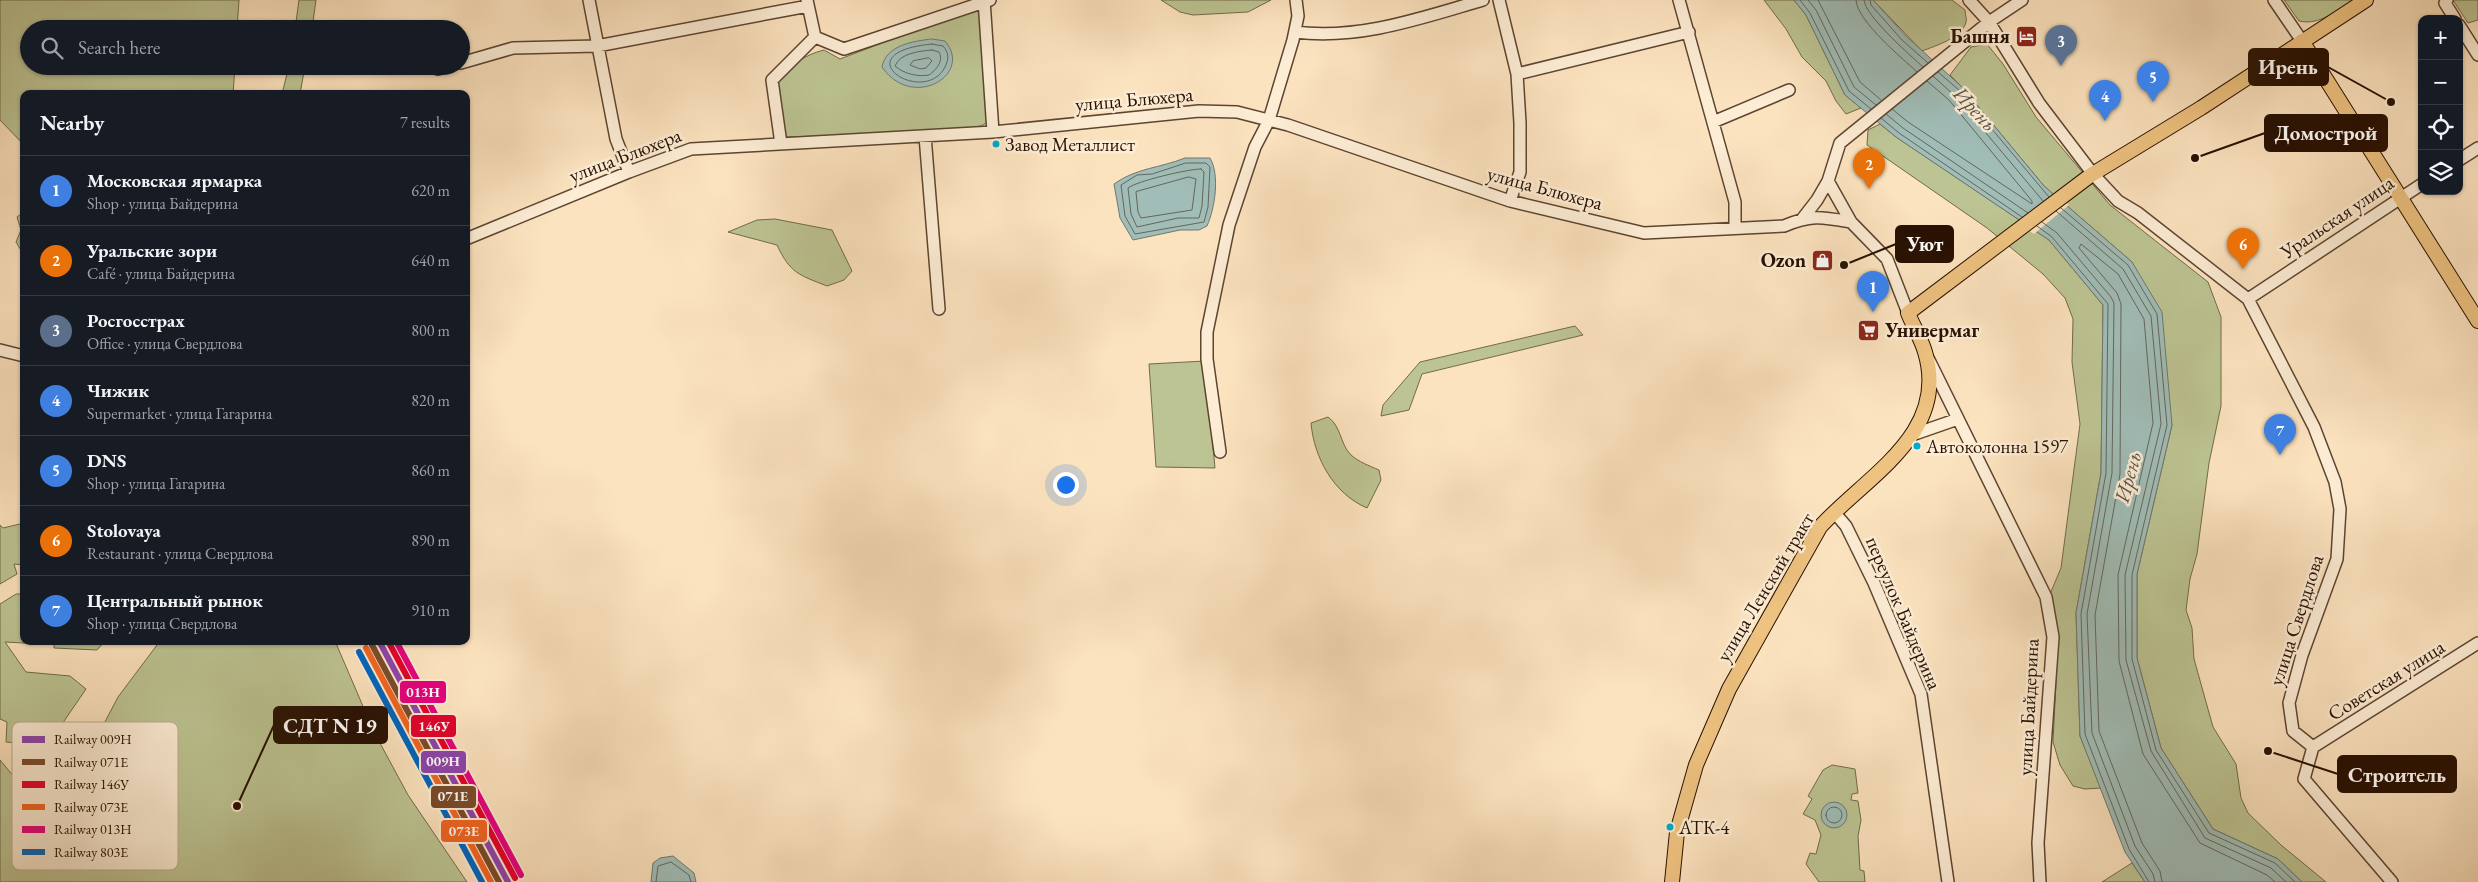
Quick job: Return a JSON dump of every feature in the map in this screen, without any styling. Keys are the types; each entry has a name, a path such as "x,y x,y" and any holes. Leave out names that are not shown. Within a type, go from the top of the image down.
{"main road":[{"path":"1908,313 2092,174 2201,108 2366,0"},
{"path":"2302,41 2398,198 2478,322"},
{"name":"улица Ленский тракт","path":"1672,882 1677,832 1696,765 1728,688 1820,528 1834,512 1906,446 1925,415 1930,381 1925,352 1908,313"}],"street":[{"path":"589,0 616,139 629,172"},
{"path":"815,37 844,49 986,0 993,132"},
{"path":"1220,452 1207,359 1207,332 1229,224 1255,147 1269,120 1295,32 1298,16 1296,0"},
{"path":"1295,32 1322,36 1389,28 1483,0"},
{"path":"1499,0 1517,74 1520,172 1510,201"},
{"path":"1679,0 1735,202 1735,228"},
{"path":"1969,0 1989,22 2039,103 2092,174"},
{"path":"1803,218 1817,200 1828,181 1840,143 1989,22 2022,0"},
{"path":"2274,0 2302,41"},
{"path":"2448,0 2445,3 2452,15"},
{"path":"470,60 513,48 597,46 808,3 815,37"},
{"path":"1517,74 1689,32"},
{"path":"2463,32 2478,55"},
{"path":"781,144 772,80 815,37"},
{"path":"1713,122 1789,90"},
{"name":"улица Блюхера","path":"470,237 629,172 691,149 993,132 1199,111 1237,112 1269,120 1510,201 1644,233 1784,226 1803,218 1826,218 1851,222"},
{"path":"925,136 939,309"},
{"path":"2463,157 2478,148"},
{"name":"улица Свердлова","path":"2092,174 2118,201 2138,214 2248,299 2314,427 2335,482 2340,509 2337,559 2302,655 2289,703 2293,731 2313,748"},
{"path":"1828,181 1851,222 1887,259 1908,313"},
{"name":"Уральская улица","path":"2248,299 2418,186"},
{"path":"0,350 20,355"},
{"name":"улица Байдерина","path":"1925,352 2046,597 2053,637 2038,843 2040,882"},
{"path":"1912,435 1958,419"},
{"name":"переулок Байдерина","path":"1834,512 1846,526 1874,583 1921,694 1948,882"},
{"name":"Советская улица","path":"2313,748 2478,643"},
{"path":"2313,748 2304,779 2392,882"}],"green space":[{"path":"0,0 239,0 238,20 20,20 20,75 234,75 233,90 20,90 20,141 0,120"},
{"path":"299,0 316,0 313,20 296,20"},
{"path":"1161,0 1271,0 1248,12 1193,15 1180,12"},
{"path":"1764,0 1794,0 1806,15 1845,95 1861,108 1846,114 1836,101 1826,81 1802,57 1786,29"},
{"path":"1873,0 1952,0 1965,10 1966,22 1954,37 1922,51"},
{"path":"2284,0 2354,0 2328,16 2307,22 2299,21"},
{"path":"2453,0 2478,0 2478,20 2468,23"},
{"path":"971,9 979,10 988,122 981,126 929,133 786,137 776,85 797,63 809,55 824,50 840,59"},
{"path":"1987,44 2003,64 2036,117 2110,205 2208,282 2221,317 2221,406 2209,463 2197,554 2190,579 2186,610 2192,628 2194,659 2213,727 2236,764 2241,798 2248,813 2281,845 2326,882 2302,882 2278,859 2213,829 2161,748 2137,658 2137,574 2172,425 2132,262 2044,186 1950,75 1971,47"},
{"path":"287,75 303,75 301,90 283,90"},
{"path":"1880,124 1896,137 2049,240 2103,305 2101,473 2076,613 2080,736 2101,788 2085,789 2073,786 2060,765 2053,742 2058,642 2050,594 2061,568 2080,424 2072,362 2073,319 2065,298 2043,274 1987,228 1867,145 1868,130"},
{"path":"20,215 20,227 17,217"},
{"path":"775,219 832,230 852,271 844,280 827,286 796,272 786,262 777,245 728,232 757,220"},
{"path":"20,232 20,249 16,242"},
{"path":"1575,326 1583,335 1422,374 1409,410 1381,416 1383,405 1420,362"},
{"path":"1205,361 1215,468 1156,467 1149,364"},
{"path":"1328,417 1336,425 1350,454 1360,462 1379,470 1381,480 1367,508 1345,494 1321,462 1316,449 1311,423"},
{"path":"20,524 20,565 14,564 17,574 0,584 0,525 3,528"},
{"path":"16,594 20,594 20,643 5,642 26,672 70,676 86,689 63,722 12,722 12,743 6,742 7,722 0,719 0,604"},
{"path":"54,645 101,645 97,650 54,648"},
{"path":"157,645 337,645 374,732 408,795 467,882 0,882 0,760 12,774 12,870 178,870 178,722 105,722 118,697"},
{"path":"1832,765 1855,769 1858,793 1852,794 1851,800 1858,801 1861,820 1858,836 1860,870 1864,871 1865,882 1819,882 1806,864 1810,853 1816,854 1821,835 1815,820 1803,814 1812,799 1808,796 1823,770"},
{"path":"2132,863 2145,882 2102,882"}],"water":[{"path":"1794,0 1873,0 1906,36 1962,87 2044,186 2132,262 2162,312 2172,425 2137,574 2137,658 2161,748 2213,829 2278,859 2302,882 2145,882 2125,852 2080,736 2076,613 2101,473 2103,305 2049,240 1896,137 1845,95 1806,15"},
{"path":"932,39 945,41 952,54 952,66 946,76 936,83 923,87 909,86 895,80 882,67 889,54 895,49 909,43"},
{"path":"1185,158 1210,158 1213,165 1216,182 1212,210 1207,226 1199,230 1180,230 1133,240 1120,218 1114,184 1140,171"},
{"path":"1834,802 1843,806 1847,815 1843,824 1834,828 1825,824 1821,815 1825,806"},
{"path":"673,856 694,873 696,882 651,882 653,863 660,858"}],"pier":[{"path":"2055,192 2069,205 2034,234 2018,223"}],"rail line":[{"name":"071Е","path":"372,645 499,882"},
{"name":"009Н","path":"381,645 508,882"},
{"name":"146У","path":"390,645 515,878"},
{"name":"013Н","path":"398,645 521,875"},
{"name":"073Е","path":"366,648 491,882"},
{"name":"803Е","path":"359,652 482,882"}],"place":[{"name":"Башня","path":"2026,36"},
{"name":"Росгосстрах","path":"2061,66"},
{"name":"DNS","path":"2153,102"},
{"name":"Ирень","path":"2391,102"},
{"name":"Чижик","path":"2105,121"},
{"name":"Завод Металлист","path":"996,144"},
{"name":"Домострой","path":"2195,158"},
{"name":"Уральские зори","path":"1869,189"},
{"name":"Ozon","path":"1822,260"},
{"name":"Уют","path":"1844,265"},
{"name":"Stolovaya","path":"2243,269"},
{"name":"Московская ярмарка","path":"1873,312"},
{"name":"Универмаг","path":"1869,330"},
{"name":"Автоколонна 1597","path":"1917,446"},
{"name":"Центральный рынок","path":"2280,455"},
{"name":"Строитель","path":"2268,751"},
{"name":"СДТ N 19","path":"237,806"},
{"name":"АТК-4","path":"1670,827"}]}
